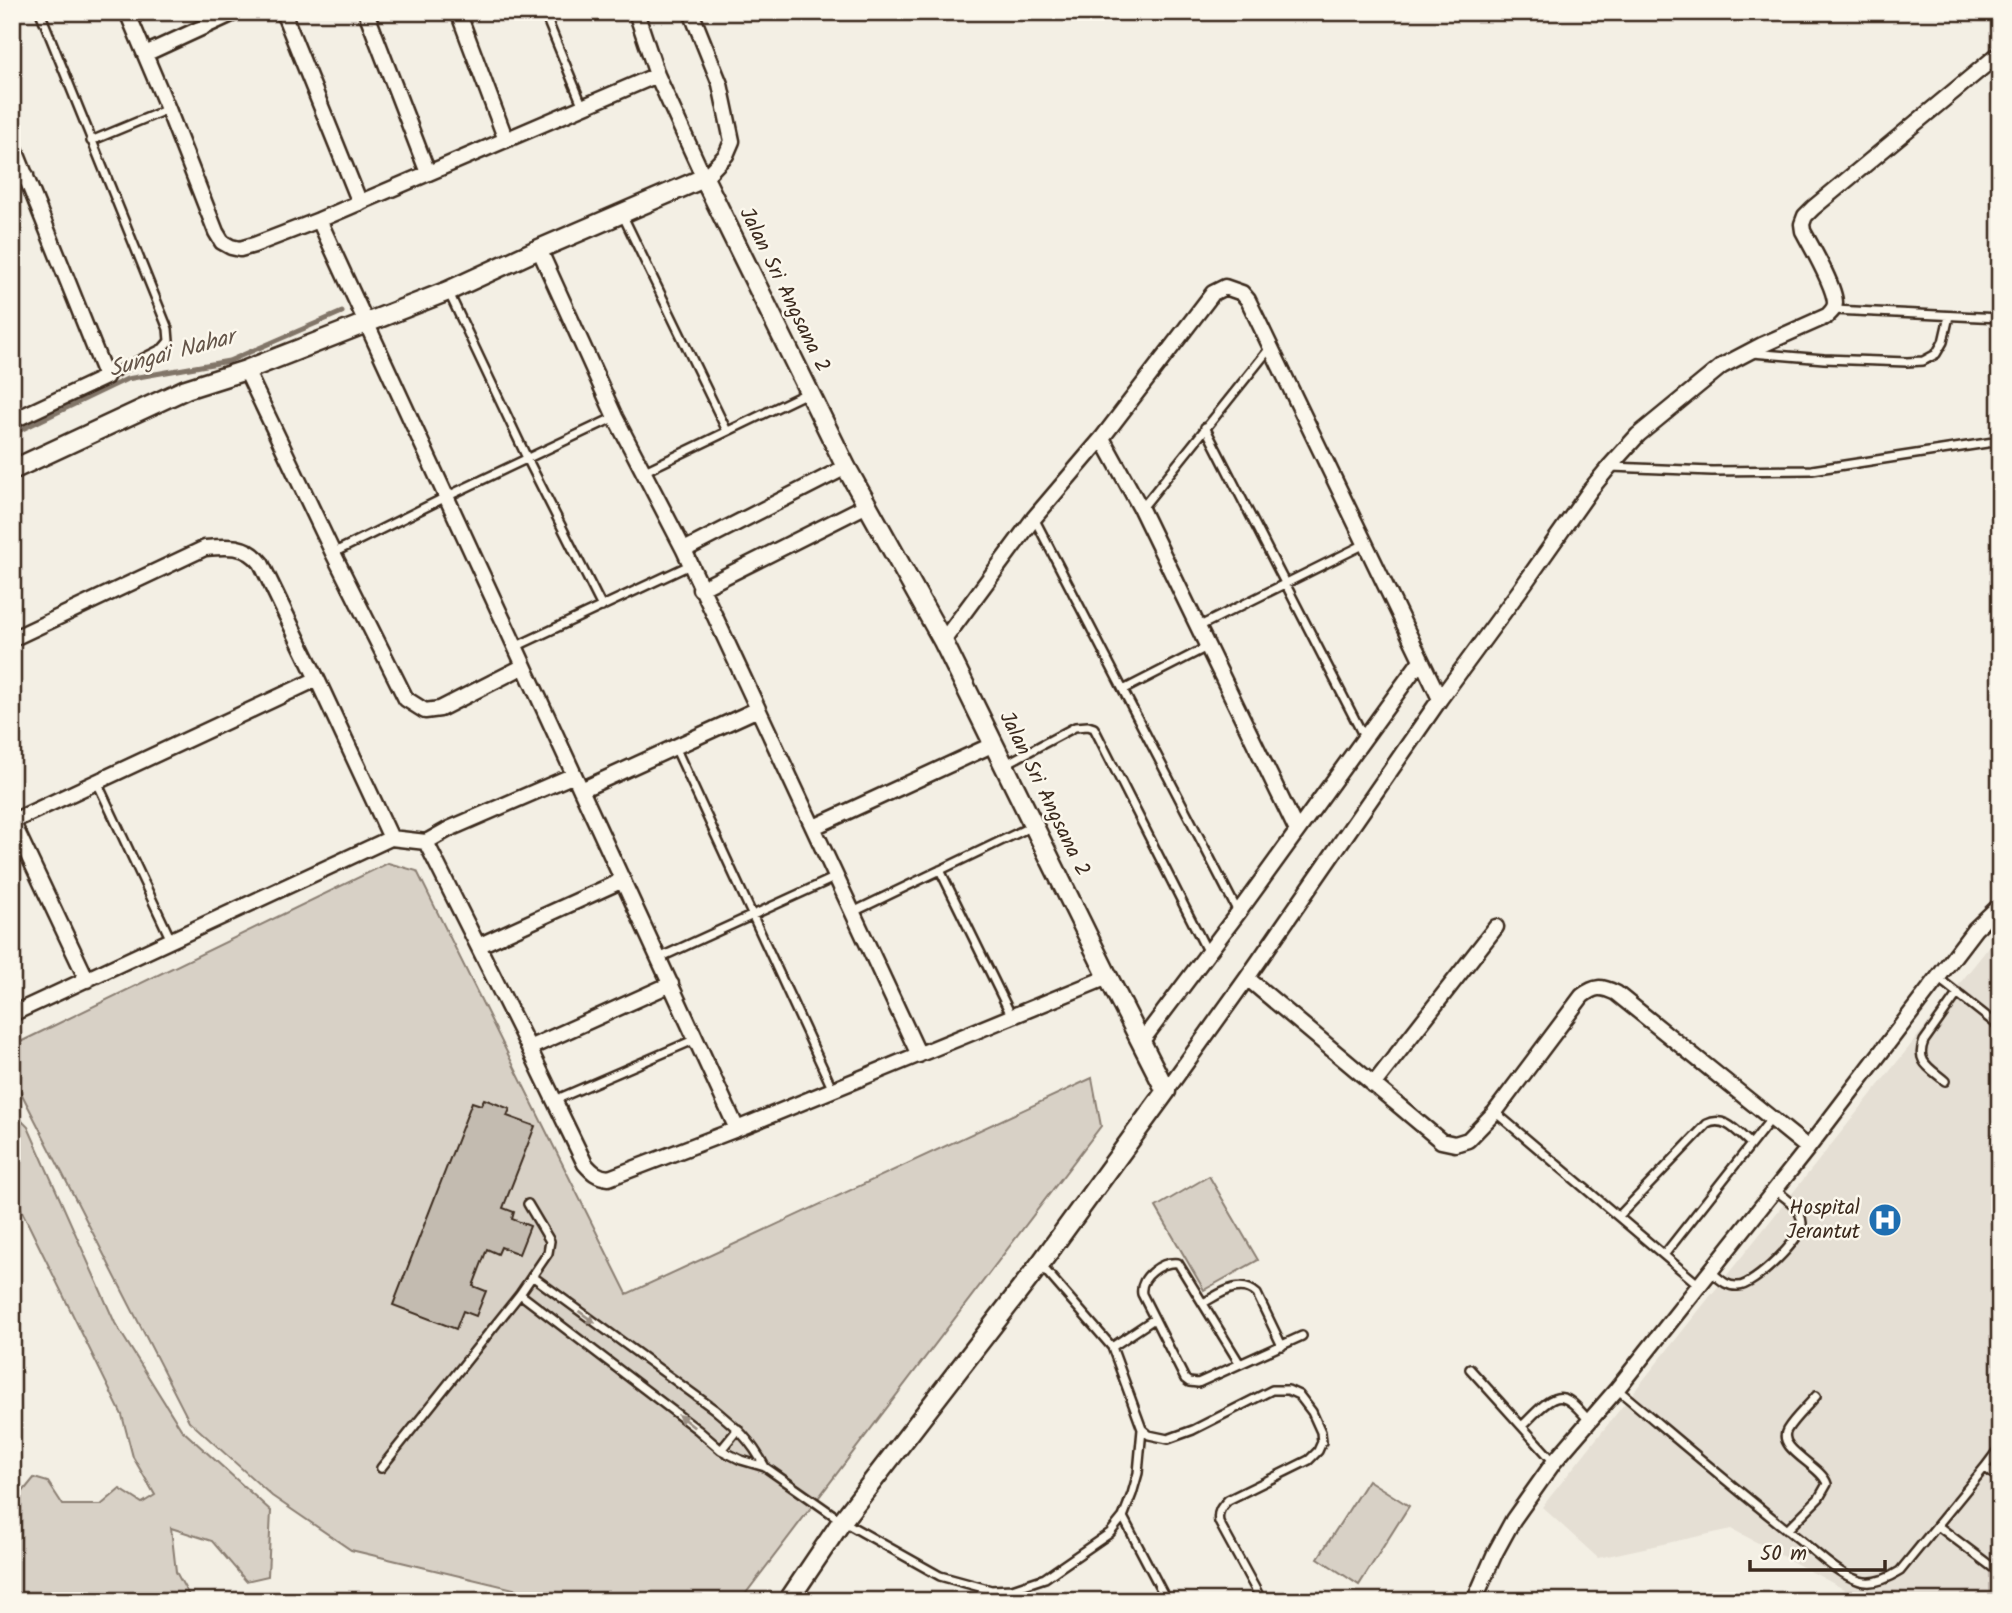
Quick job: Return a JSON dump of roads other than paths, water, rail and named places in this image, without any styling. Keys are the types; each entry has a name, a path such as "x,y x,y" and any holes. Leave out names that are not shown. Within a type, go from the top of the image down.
{"street":[{"path":"127,12 216,232 222,242 240,249 360,203 657,75"},
{"path":"145,54 236,12"},
{"path":"284,12 360,203"},
{"path":"366,12 428,173"},
{"path":"458,12 506,140"},
{"path":"636,12 657,75 704,178"},
{"path":"12,470 186,389 246,370 448,291 704,178 726,155 732,141 720,84 691,12"},
{"path":"788,1601 842,1521 1040,1264 1166,1091 1440,699 1591,489 1638,435 1722,366 1827,316 1834,310 1833,292 1803,231 1805,216 2000,53"},
{"path":"12,142 19,178 106,377 12,421"},
{"name":"Jalan Sri Angsana 2","path":"704,178 846,467 943,641 1166,1091"},
{"path":"319,220 737,1129"},
{"path":"539,249 615,416 684,550 919,1055"},
{"path":"943,641 1034,518 1102,438 1213,293 1225,287 1242,293 1248,300 1440,699"},
{"path":"246,370 406,699 425,711 440,709 524,666"},
{"path":"1102,438 1141,509 1297,831"},
{"path":"684,550 846,467"},
{"path":"700,589 867,505"},
{"path":"12,639 205,548 227,546 240,548 254,555 261,563 391,838"},
{"path":"1141,1042 1238,913 1420,660"},
{"path":"88,980 12,821 317,679"},
{"path":"581,790 758,709"},
{"path":"814,827 994,744"},
{"path":"12,1014 391,838 426,842 449,829 574,775"},
{"path":"426,842 584,1164 600,1177 608,1178 737,1129 1108,977"},
{"path":"478,946 623,880"},
{"path":"1474,1601 1513,1520 1553,1462 1617,1389 1775,1190 1975,929 2000,905"},
{"path":"1373,1085 1496,927"},
{"path":"1247,978 1441,1141 1455,1144 1468,1140 1495,1112 1582,996 1592,988 1602,987 1616,993 1808,1148"},
{"path":"529,1048 671,984"}],"lane":[{"path":"40,12 168,329 169,341 163,348 106,377"},
{"path":"544,12 583,107"},
{"path":"91,141 168,109"},
{"path":"622,214 727,431"},
{"path":"448,291 527,458 602,607"},
{"path":"1834,310 2000,318"},
{"path":"1747,352 1824,359 1923,361 1936,354 1943,342 1949,316"},
{"path":"1141,509 1272,346"},
{"path":"643,472 809,392"},
{"path":"333,553 615,416"},
{"path":"1205,427 1365,737"},
{"path":"1609,467 1712,471 1811,470 2000,441"},
{"path":"1034,518 1238,913"},
{"path":"1198,627 1366,543"},
{"path":"516,647 690,565"},
{"path":"1123,690 1207,647"},
{"path":"1004,765 1076,727 1094,728 1208,953"},
{"path":"675,747 833,1090"},
{"path":"97,782 172,940"},
{"path":"853,912 1034,825"},
{"path":"940,870 1012,1017"},
{"path":"659,958 837,877"},
{"path":"1938,978 2000,1027"},
{"path":"1945,1081 1924,1063 1920,1049 1958,993"},
{"path":"554,1101 696,1039"},
{"path":"1495,1112 1699,1285"},
{"path":"1664,1255 1771,1119"},
{"path":"1619,1216 1707,1125 1714,1121 1727,1124 1751,1144"},
{"path":"1710,1271 1727,1285 1744,1286 1774,1263 1800,1231 1802,1223 1798,1211 1775,1190"},
{"path":"381,1468 520,1294 548,1253 550,1241 528,1205"},
{"path":"1240,1364 1178,1264 1170,1263 1146,1277 1142,1284 1142,1294 1185,1379 1189,1382 1198,1383 1302,1336"},
{"path":"520,1294 721,1450 741,1460 765,1467 842,1521 940,1576 991,1590 1012,1589 1045,1578 1110,1533 1124,1517 1138,1473 1142,1429 1112,1347 1040,1264"},
{"path":"532,1276 714,1409 754,1446 765,1467"},
{"path":"1203,1303 1237,1286 1251,1289 1257,1294 1282,1346"},
{"path":"1112,1347 1154,1319"},
{"path":"1470,1369 1553,1462"},
{"path":"1617,1389 1787,1530 1848,1575 1862,1581 1876,1581 1900,1571 2000,1447"},
{"path":"1142,1429 1149,1435 1168,1440 1272,1390 1299,1395 1312,1412 1321,1432 1322,1442 1318,1451 1309,1460 1228,1500 1220,1508 1219,1522 1262,1601"},
{"path":"1787,1530 1819,1498 1827,1484 1821,1473 1792,1450 1785,1435 1816,1396"},
{"path":"1522,1426 1549,1400 1563,1397 1589,1420"},
{"path":"721,1450 738,1429"},
{"path":"1986,1467 2000,1480"},
{"path":"1124,1517 1167,1601"},
{"path":"1938,1526 2000,1573"}],"waterway":[{"name":"Sungai Nahar","path":"12,434 127,379 229,361 342,312"}],"place":[{"name":"Hospital Jerantut","path":"1885,1220"}]}
